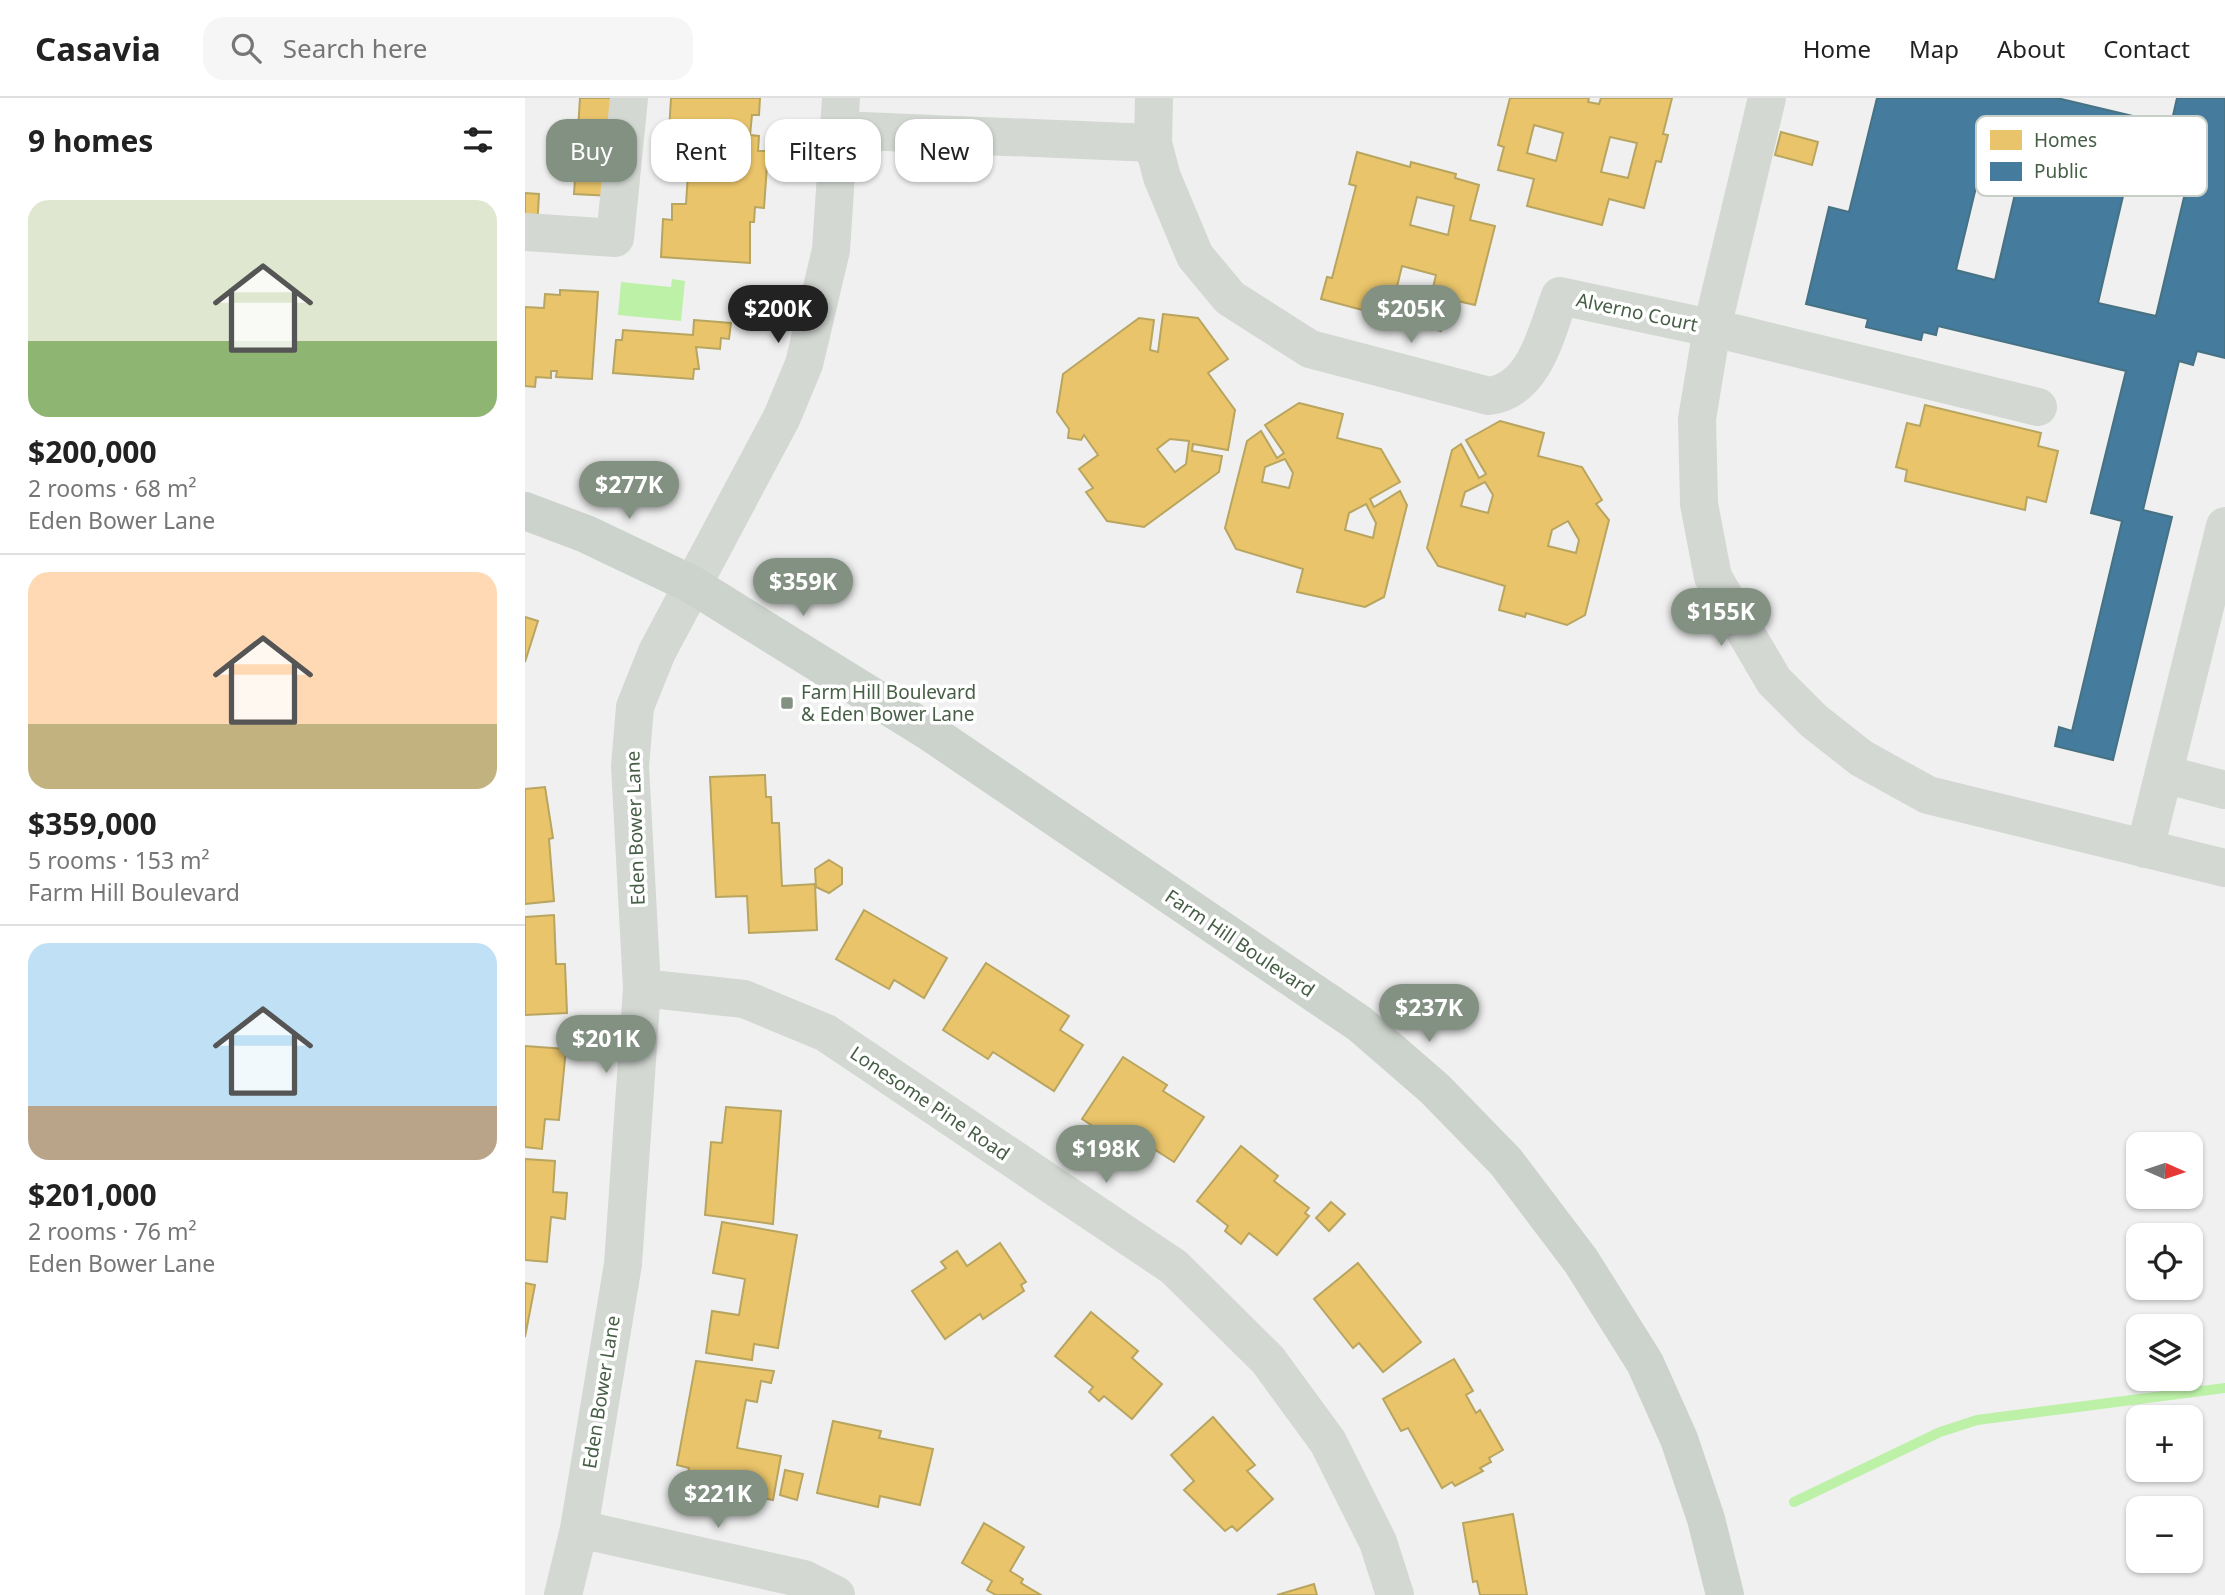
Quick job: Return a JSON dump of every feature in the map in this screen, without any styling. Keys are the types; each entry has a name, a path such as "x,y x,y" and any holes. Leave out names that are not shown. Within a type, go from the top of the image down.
{"main road":[{"name":"Farm Hill Boulevard","path":"525,511 586,534 691,584 940,738 1360,1024 1435,1089 1514,1173 1581,1261 1645,1363 1679,1439 1706,1519 1725,1595"}],"street":[{"path":"525,232 615,238 629,98"},
{"name":"Alverno Court","path":"1154,98 1153,143 1162,177 1195,256 1230,298 1310,349 1489,396 1505,394 1519,383 1530,368 1560,296 1712,328"},
{"path":"1767,98 1712,328 1697,419 1699,504 1713,577 1775,681 1814,721 1861,758 1928,796 2225,868"},
{"path":"840,114 1153,143"},
{"name":"Eden Bower Lane","path":"563,1595 579,1529 623,1264 642,989 630,766 635,706 657,652 782,417 804,364 831,250 840,114"},
{"path":"1712,328 2038,407"},
{"path":"2145,849 2225,526"},
{"path":"2164,774 2225,790"},
{"name":"Lonesome Pine Road","path":"642,989 744,999 826,1033 1174,1267 1268,1360 1328,1442 1378,1542 1395,1595"},
{"path":"579,1529 804,1580 836,1595"}],"shaded area":[{"path":"672,279 685,281 681,321 618,315 621,282 671,287"}],"building: Homes":[{"path":"580,98 617,98 616,119 579,119"},
{"path":"671,98 760,98 759,115 752,115 751,125 751,119 670,119"},
{"path":"1510,98 1589,98 1588,102 1599,104 1601,98 1672,98 1663,134 1668,135 1661,162 1656,161 1644,208 1609,199 1602,225 1527,206 1534,179 1498,170 1504,147 1498,145","holes":["1534,125 1563,133 1556,161 1527,153","1610,137 1637,143 1628,178 1601,172"]},
{"path":"1781,132 1818,142 1812,165 1775,155"},
{"path":"751,135 759,136 758,151 765,151 764,208 755,207 754,222 750,222 750,263 661,257 663,219 672,220 672,204 686,204 687,182 751,182"},
{"path":"1357,152 1410,167 1411,162 1456,174 1455,178 1479,185 1470,220 1495,226 1475,305 1449,299 1441,331 1413,324 1411,331 1372,321 1374,313 1321,299 1327,277 1332,278 1356,186 1349,184","holes":["1417,197 1454,206 1448,235 1410,225","1402,266 1436,275 1429,304 1395,295"]},
{"path":"575,182 612,182 611,196 574,194"},
{"path":"525,193 539,194 537,230 525,229"},
{"path":"560,290 598,292 592,379 556,377 557,371 551,371 551,378 536,377 535,387 525,386 525,307 544,308 545,294 560,295"},
{"path":"1163,314 1198,318 1228,359 1208,373 1235,410 1228,450 1193,444 1192,451 1222,456 1219,472 1144,527 1107,521 1086,492 1093,488 1079,469 1098,455 1084,435 1081,440 1068,438 1069,429 1057,412 1063,374 1139,318 1154,320 1150,350 1158,352","holes":["1170,439 1189,441 1186,464 1175,472 1157,449"]},
{"path":"694,320 731,323 729,339 721,338 720,349 696,347 699,369 694,369 693,379 613,373 616,340 622,340 623,330 693,335"},
{"path":"1299,403 1343,414 1337,438 1381,449 1400,482 1370,499 1374,507 1400,491 1407,505 1384,597 1365,607 1297,592 1303,569 1236,549 1225,528 1247,441 1261,431 1277,458 1284,453 1265,425","holes":["1285,459 1293,473 1289,488 1262,482 1265,467","1366,504 1376,523 1373,538 1345,530 1349,513"]},
{"path":"1925,405 2041,433 2038,446 2058,451 2046,502 2027,497 2025,510 1905,481 1907,470 1896,467 1907,423 1920,426"},
{"path":"1500,421 1544,433 1538,456 1582,467 1602,500 1596,504 1609,520 1585,615 1567,625 1526,613 1525,617 1499,610 1505,586 1438,566 1427,548 1452,450 1461,444 1479,478 1486,474 1466,440","holes":["1485,482 1493,495 1488,513 1461,506 1465,492","1568,521 1579,540 1576,553 1548,546 1552,530"]},
{"path":"525,617 538,621 525,662"},
{"path":"765,775 766,797 771,797 772,823 779,823 782,886 815,884 817,930 749,933 747,896 716,897 710,777"},
{"path":"545,787 553,838 549,839 554,901 525,904 525,789"},
{"path":"829,860 842,868 842,884 829,893 816,887 815,869"},
{"path":"864,910 947,958 924,998 894,980 889,989 836,959"},
{"path":"554,915 556,964 565,964 567,1013 525,1015 525,917"},
{"path":"986,963 1069,1016 1060,1030 1083,1045 1054,1091 993,1052 988,1059 943,1030"},
{"path":"525,1046 566,1049 559,1120 545,1119 542,1149 525,1147"},
{"path":"1123,1057 1167,1085 1163,1091 1204,1117 1174,1162 1146,1144 1139,1156 1082,1119"},
{"path":"726,1107 781,1111 773,1224 705,1215 711,1142 722,1143"},
{"path":"1241,1146 1278,1176 1274,1181 1309,1208 1305,1213 1309,1216 1277,1255 1249,1233 1241,1244 1225,1231 1228,1226 1197,1201"},
{"path":"525,1159 555,1161 553,1192 567,1193 565,1219 551,1217 547,1262 525,1260"},
{"path":"1331,1202 1345,1214 1329,1231 1316,1218"},
{"path":"722,1222 797,1235 778,1348 754,1344 752,1360 706,1353 712,1311 739,1315 745,1279 713,1273"},
{"path":"1000,1243 1026,1282 1021,1285 1024,1291 983,1319 980,1314 945,1339 912,1291 946,1268 941,1262 957,1251 967,1266"},
{"path":"1358,1263 1421,1342 1383,1372 1359,1343 1353,1348 1314,1299"},
{"path":"525,1283 535,1285 525,1337"},
{"path":"1091,1312 1138,1351 1132,1358 1162,1384 1132,1419 1104,1396 1099,1401 1089,1392 1093,1387 1055,1356"},
{"path":"1454,1359 1473,1391 1466,1395 1476,1413 1480,1410 1503,1450 1489,1458 1491,1462 1480,1468 1483,1471 1455,1486 1452,1482 1442,1488 1408,1428 1401,1431 1383,1399"},
{"path":"696,1361 774,1371 771,1383 761,1381 757,1402 746,1400 737,1448 781,1456 773,1500 721,1490 722,1485 687,1478 689,1468 677,1465"},
{"path":"1213,1417 1255,1465 1247,1471 1273,1499 1237,1531 1232,1526 1225,1531 1184,1490 1194,1481 1171,1455"},
{"path":"833,1421 881,1431 879,1438 933,1449 920,1505 880,1496 878,1507 817,1493"},
{"path":"785,1470 803,1474 797,1500 780,1495"},
{"path":"1513,1514 1527,1595 1480,1595 1477,1581 1473,1582 1463,1523"},
{"path":"984,1523 1024,1547 1010,1571 1023,1579 1021,1583 1041,1595 996,1595 987,1590 992,1581 962,1563"},
{"path":"1314,1584 1317,1595 1277,1595"}],"building: Public":[{"path":"1877,98 2057,98 2133,116 1976,116 1976,187 1956,270 1995,280 2014,196 2123,196 2098,303 2156,316 2184,196 2207,196 2207,116 2173,116 2177,98 2225,98 2225,358 2197,351 2193,365 2179,361 2143,510 2172,517 2113,760 2055,746 2059,727 2072,731 2122,521 2091,513 2126,371 1938,326 1936,335 1923,332 1921,340 1866,327 1868,319 1806,304 1829,207 1849,212"}],"waterway":[{"path":"1794,1502 1940,1432 1977,1420 2225,1388"}],"place":[{"name":"Farm Hill Boulevard & Eden Bower Lane","path":"787,703"}]}
